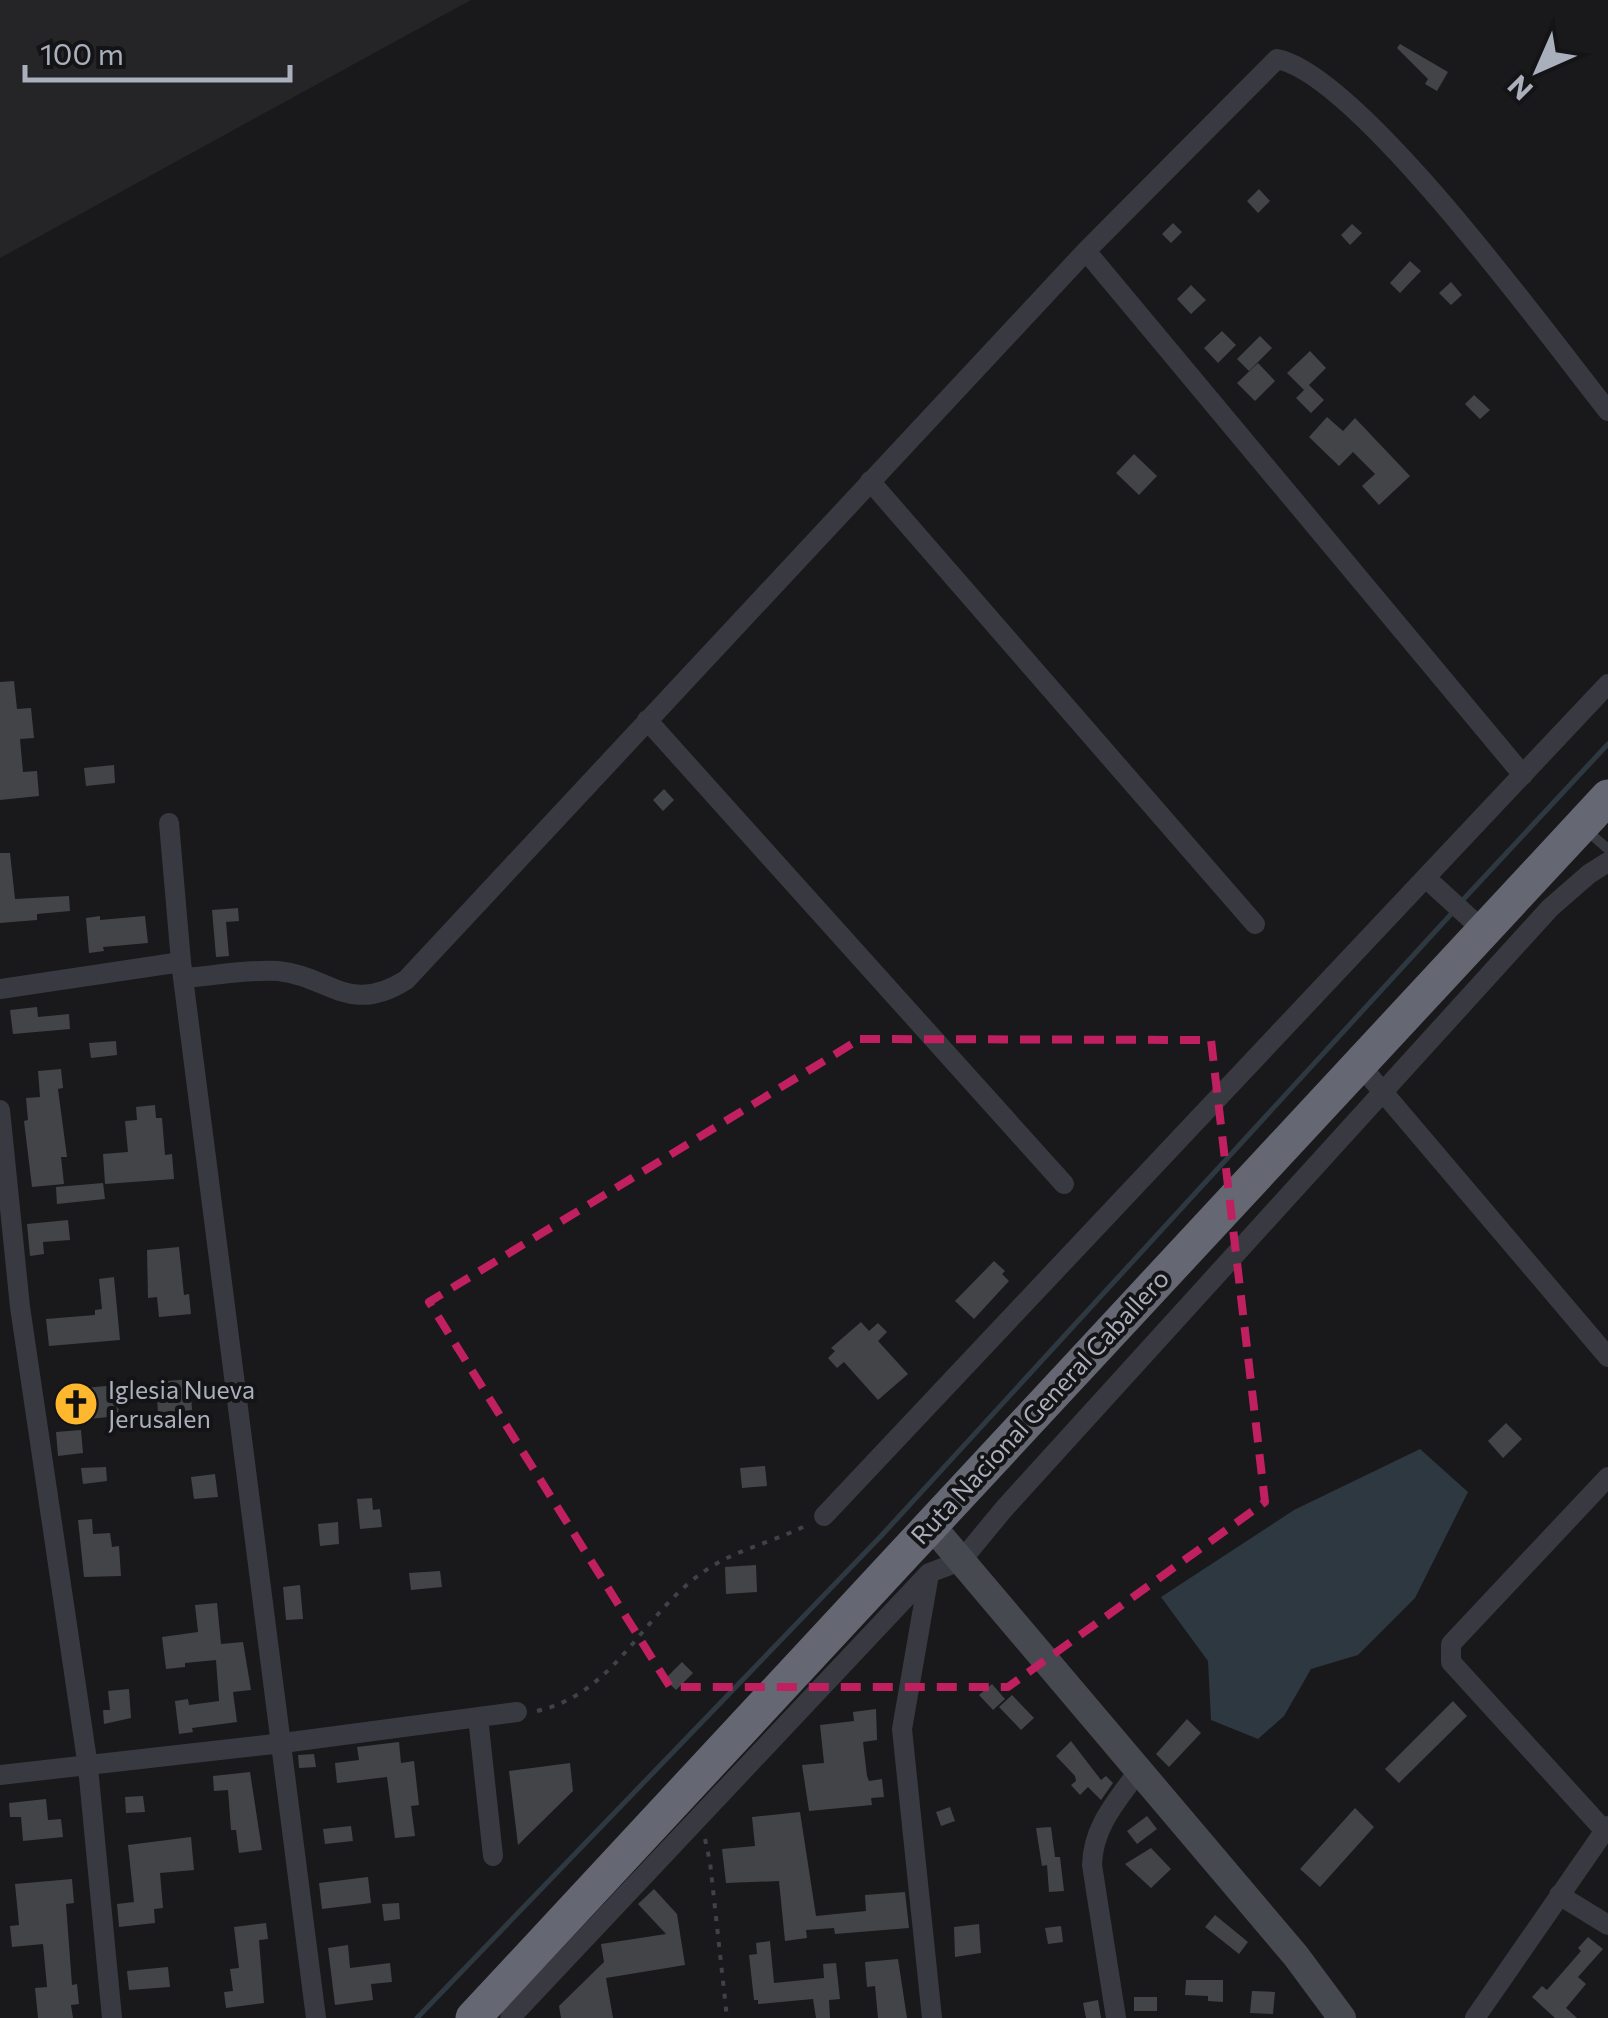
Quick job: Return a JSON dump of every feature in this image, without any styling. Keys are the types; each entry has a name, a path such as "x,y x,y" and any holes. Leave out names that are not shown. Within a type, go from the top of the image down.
{"highway":[{"name":"Ruta Nacional General Caballero","path":"473,2018 1360,1064 1475,923 1608,797"}],"street":[{"path":"0,990 182,970 280,972 348,994 386,993 406,980 1086,251 1277,59 1292,62 1340,96 1436,195 1608,411"},
{"path":"1086,251 1524,775"},
{"path":"870,481 1255,924"},
{"path":"824,1516 1433,885 1524,775 1608,684"},
{"path":"647,720 1064,1184"},
{"path":"170,822 182,970 316,2018"},
{"path":"860,1602 961,1561 1550,908 1588,874 1608,862"},
{"path":"1433,885 1475,923"},
{"path":"1360,1064 1608,1357"},
{"path":"0,1110 10,1308 88,1766 112,2018"},
{"path":"1474,2018 1606,1828 1451,1662 1451,1644 1608,1477"},
{"path":"931,1525 1296,1956 1342,2018"},
{"path":"510,2018 928,1573"},
{"path":"928,1573 902,1729 932,2018"},
{"path":"0,1775 283,1744 517,1712"},
{"path":"478,1717 493,1856"},
{"path":"1116,2018 1092,1848 1102,1820 1139,1770"},
{"path":"1559,1895 1608,1925"}],"lane":[{"path":"1581,826 1608,849"}],"path":[{"path":"517,1712 551,1708 594,1686 687,1584 725,1556 788,1535 824,1516"},
{"path":"699,1815 710,1862 728,2018"}],"highlighted area":[{"path":"860,1039 1211,1040 1265,1502 1008,1687 670,1687 429,1302"}],"shaded area":[{"path":"0,0 471,0 0,258"},
{"path":"1420,1449 1468,1492 1415,1598 1358,1655 1311,1669 1284,1716 1258,1739 1211,1720 1208,1661 1161,1597 1294,1510"}],"building":[{"path":"1400,44 1448,72 1437,91 1425,84 1428,79 1397,48"},
{"path":"1259,189 1270,201 1258,213 1247,201"},
{"path":"1173,223 1182,232 1171,243 1162,234"},
{"path":"1352,224 1362,233 1350,245 1341,235"},
{"path":"1410,261 1421,271 1400,293 1390,283"},
{"path":"1451,282 1462,295 1451,305 1439,293"},
{"path":"1191,285 1206,300 1191,314 1177,299"},
{"path":"1222,331 1236,345 1218,363 1204,348"},
{"path":"1260,336 1272,348 1249,371 1237,359"},
{"path":"1310,351 1326,368 1304,390 1287,373"},
{"path":"1258,363 1275,381 1255,401 1237,383"},
{"path":"1309,385 1324,400 1311,413 1296,398"},
{"path":"1474,395 1490,410 1480,419 1465,404"},
{"path":"1327,417 1343,431 1355,418 1410,476 1379,505 1362,486 1375,474 1353,452 1339,466 1309,437"},
{"path":"1134,454 1157,476 1139,495 1116,473"},
{"path":"14,681 17,709 31,708 34,738 20,739 23,772 37,771 39,796 0,800 0,682"},
{"path":"114,765 115,783 86,786 84,768"},
{"path":"664,789 674,800 663,811 653,800"},
{"path":"0,853 10,853 15,899 69,896 70,911 37,914 37,920 0,923"},
{"path":"238,908 239,921 226,922 229,956 216,957 212,910"},
{"path":"100,916 100,920 145,916 148,943 103,947 104,951 89,953 86,918"},
{"path":"37,1007 38,1017 69,1014 70,1029 13,1034 10,1010"},
{"path":"116,1041 117,1055 91,1058 89,1043"},
{"path":"61,1069 63,1088 58,1089 67,1157 61,1157 64,1184 32,1187 24,1121 28,1120 26,1098 40,1097 38,1071"},
{"path":"155,1105 156,1118 162,1118 165,1155 172,1154 174,1179 105,1184 103,1154 128,1152 125,1121 137,1120 136,1107"},
{"path":"103,1183 105,1199 57,1204 56,1187"},
{"path":"68,1220 70,1240 43,1242 44,1254 30,1256 27,1224"},
{"path":"179,1247 184,1295 189,1294 191,1314 159,1317 157,1297 148,1298 147,1250"},
{"path":"994,1261 1009,1281 974,1319 955,1301"},
{"path":"114,1277 120,1340 49,1346 46,1319 95,1315 95,1310 102,1309 99,1279"},
{"path":"861,1322 869,1331 878,1323 887,1332 878,1341 908,1374 878,1400 844,1362 837,1368 828,1358 835,1351 831,1348"},
{"path":"190,1379 192,1410 158,1413 156,1382"},
{"path":"116,1385 119,1416 78,1420 75,1389"},
{"path":"1506,1423 1522,1439 1503,1458 1488,1441"},
{"path":"81,1430 83,1453 58,1456 56,1432"},
{"path":"765,1466 767,1486 742,1488 740,1468"},
{"path":"106,1467 107,1481 83,1484 81,1468"},
{"path":"215,1474 218,1497 194,1499 191,1477"},
{"path":"372,1498 373,1510 380,1509 382,1527 360,1529 357,1499"},
{"path":"92,1519 93,1534 110,1533 112,1547 119,1546 121,1576 84,1577 78,1520"},
{"path":"338,1522 339,1544 320,1546 318,1524"},
{"path":"756,1565 757,1592 726,1594 725,1567"},
{"path":"440,1571 442,1587 411,1590 409,1573"},
{"path":"300,1585 303,1619 286,1620 283,1587"},
{"path":"217,1603 221,1644 243,1642 251,1690 233,1692 237,1722 192,1728 193,1732 179,1734 175,1701 188,1699 189,1705 219,1701 216,1660 166,1669 162,1637 198,1632 195,1605"},
{"path":"682,1662 693,1673 676,1690 665,1679"},
{"path":"992,1684 1005,1699 993,1710 979,1695"},
{"path":"129,1689 131,1718 104,1724 103,1710 110,1710 108,1691"},
{"path":"1012,1695 1034,1718 1021,1730 999,1707"},
{"path":"1453,1701 1467,1716 1399,1783 1385,1769"},
{"path":"876,1709 877,1740 863,1742 867,1776 869,1781 882,1779 884,1797 871,1798 872,1805 809,1811 802,1765 824,1763 820,1725 854,1721 853,1712"},
{"path":"1187,1719 1201,1733 1169,1767 1156,1754"},
{"path":"1071,1741 1101,1780 1106,1776 1113,1783 1101,1800 1088,1787 1080,1795 1071,1785 1075,1776 1056,1756"},
{"path":"399,1742 401,1763 414,1761 419,1805 411,1806 415,1836 395,1838 387,1777 337,1783 335,1763 359,1760 357,1747"},
{"path":"314,1754 316,1767 299,1768 298,1755"},
{"path":"570,1763 573,1791 518,1845 509,1771"},
{"path":"250,1772 262,1850 239,1853 236,1830 231,1830 228,1790 214,1791 213,1776"},
{"path":"143,1796 145,1812 126,1813 125,1797"},
{"path":"46,1799 48,1820 61,1819 63,1837 23,1841 21,1817 10,1817 9,1803"},
{"path":"950,1807 955,1821 941,1826 936,1812"},
{"path":"1355,1808 1374,1827 1320,1887 1300,1869"},
{"path":"800,1812 816,1916 866,1911 865,1895 905,1892 909,1928 835,1934 834,1928 806,1930 807,1938 785,1941 779,1881 726,1883 722,1849 755,1846 752,1817"},
{"path":"1147,1816 1157,1829 1137,1844 1127,1831"},
{"path":"351,1826 353,1841 325,1844 323,1829"},
{"path":"1051,1827 1064,1891 1049,1892 1047,1865 1042,1866 1036,1828"},
{"path":"191,1837 194,1870 160,1873 163,1908 154,1909 155,1923 119,1927 117,1904 134,1902 128,1845"},
{"path":"1151,1848 1171,1869 1151,1888 1125,1864"},
{"path":"368,1877 371,1903 322,1909 319,1883"},
{"path":"72,1879 74,1903 66,1904 72,1985 77,1984 79,2004 71,2005 73,2018 38,2018 35,1988 47,1987 43,1944 12,1947 10,1926 19,1925 15,1884"},
{"path":"654,1889 677,1914 685,1965 606,1978 613,2018 561,2018 559,2006 604,1962 601,1944 666,1934 638,1904"},
{"path":"399,1903 400,1919 384,1921 382,1904"},
{"path":"1215,1915 1248,1942 1239,1954 1205,1927"},
{"path":"266,1923 268,1939 259,1940 264,2003 226,2008 224,1992 233,1991 230,1969 239,1968 234,1927"},
{"path":"979,1924 981,1953 955,1957 954,1927"},
{"path":"1061,1926 1063,1942 1048,1944 1045,1928"},
{"path":"1588,1937 1603,1949 1578,1977 1586,1984 1566,2008 1577,2018 1555,2018 1532,1997 1542,1986 1547,1990 1581,1951 1578,1948"},
{"path":"770,1941 774,1983 824,1978 823,1964 836,1963 840,1999 829,2000 830,2018 816,2018 813,1999 758,2004 754,2000 749,1955 757,1954 756,1943"},
{"path":"348,1945 350,1968 390,1963 392,1982 371,1984 373,2000 335,2005 328,1948"},
{"path":"898,1959 907,2018 878,2018 875,1986 867,1987 865,1962"},
{"path":"168,1967 170,1987 129,1990 127,1971"},
{"path":"1186,1980 1223,1980 1223,2002 1208,2001 1208,1996 1185,1995"},
{"path":"1252,1991 1275,1992 1273,2014 1250,2013"},
{"path":"1134,1997 1157,1997 1157,2011 1134,2011"},
{"path":"1098,2000 1101,2018 1086,2018 1083,2003"}],"waterway":[{"path":"1460,903 1608,744"},
{"path":"417,2018 882,1535 1453,912"}],"place":[{"name":"Iglesia Nueva Jerusalen","path":"76,1404"}]}
